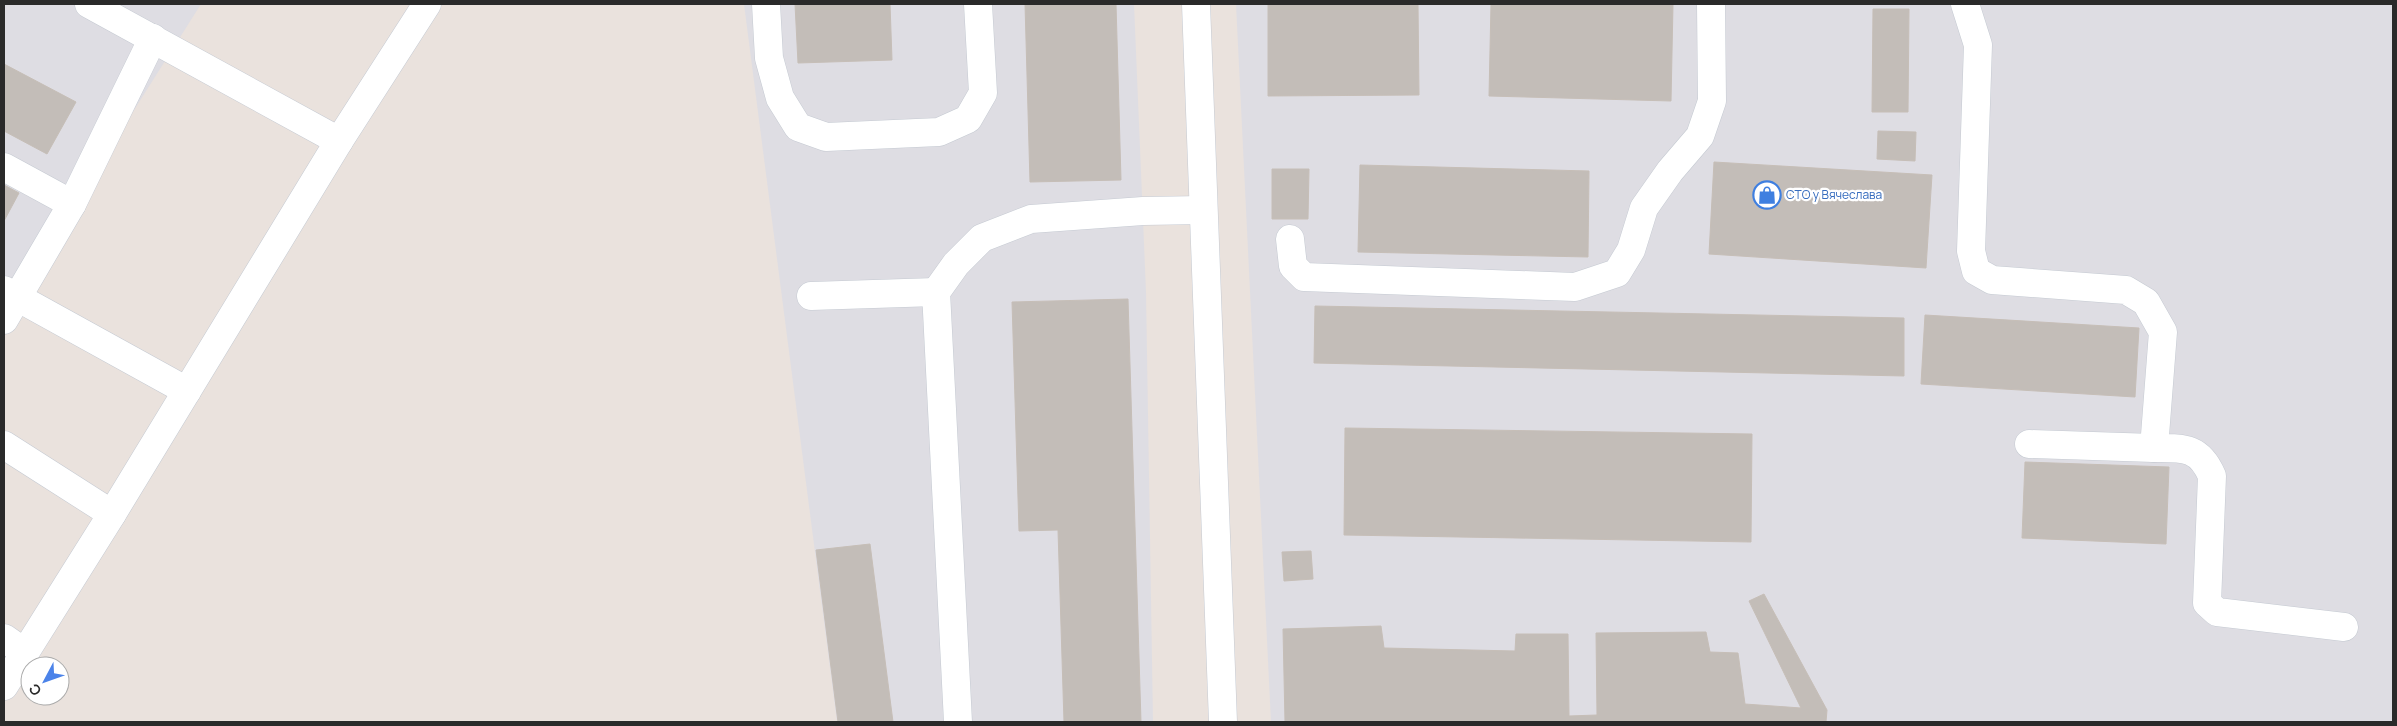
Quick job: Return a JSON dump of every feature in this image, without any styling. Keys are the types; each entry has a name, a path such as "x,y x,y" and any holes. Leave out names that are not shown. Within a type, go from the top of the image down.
{"street":[{"path":"88,4 339,141"},
{"path":"4,686 14,645 112,514 339,141 427,4"},
{"path":"766,4 769,58 780,98 798,127 826,137 939,132 968,119 983,93 978,4"},
{"path":"1196,4 1223,722"},
{"path":"1290,239 1293,266 1304,278 1575,288 1617,273 1631,250 1644,208 1670,171 1700,136 1712,100 1711,4"},
{"path":"1965,4 1978,45 1971,251 1976,271 1992,280 2126,290 2146,302 2163,332 2154,448"},
{"path":"4,320 10,294 72,204 153,38"},
{"path":"4,168 72,204"},
{"path":"958,722 936,292 956,264 982,238 1031,219 1143,211 1204,210"},
{"path":"811,296 936,292"},
{"path":"10,294 187,391"},
{"path":"2029,444 2185,448 2206,461 2212,476 2207,603 2217,612 2344,626"},
{"path":"4,445 112,514"}],"shaded area":[{"path":"4,4 201,4 4,316"},
{"path":"744,4 1134,4 1146,292 1153,722 837,722"},
{"path":"1236,4 2393,4 2393,722 1271,722"}],"building":[{"path":"795,4 890,4 892,60 798,63"},
{"path":"1025,4 1116,4 1121,180 1030,182"},
{"path":"1268,4 1418,4 1419,95 1268,96"},
{"path":"1491,4 1673,4 1671,101 1489,96"},
{"path":"1873,9 1909,9 1908,112 1872,112"},
{"path":"4,64 76,102 47,154 4,131"},
{"path":"1878,131 1916,132 1915,161 1877,159"},
{"path":"1714,162 1932,175 1926,268 1709,254"},
{"path":"1360,165 1589,171 1588,257 1358,252"},
{"path":"1272,169 1309,169 1308,219 1272,219"},
{"path":"4,185 19,193 4,221"},
{"path":"1128,299 1141,722 1064,722 1058,530 1019,531 1012,302"},
{"path":"1315,306 1904,318 1904,376 1314,363"},
{"path":"1925,315 2139,328 2135,397 1921,384"},
{"path":"1345,428 1752,434 1751,542 1344,535"},
{"path":"2025,462 2169,467 2166,544 2022,538"},
{"path":"870,544 893,722 838,722 816,550"},
{"path":"1311,551 1313,579 1284,581 1282,552"},
{"path":"1764,594 1827,710 1826,722 1285,722 1283,629 1381,626 1384,648 1515,651 1516,634 1568,634 1569,716 1597,715 1596,633 1706,632 1710,652 1738,653 1745,704 1801,708 1749,601"}],"place":[{"name":"СТО у Вячеслава","path":"1767,195"}]}
